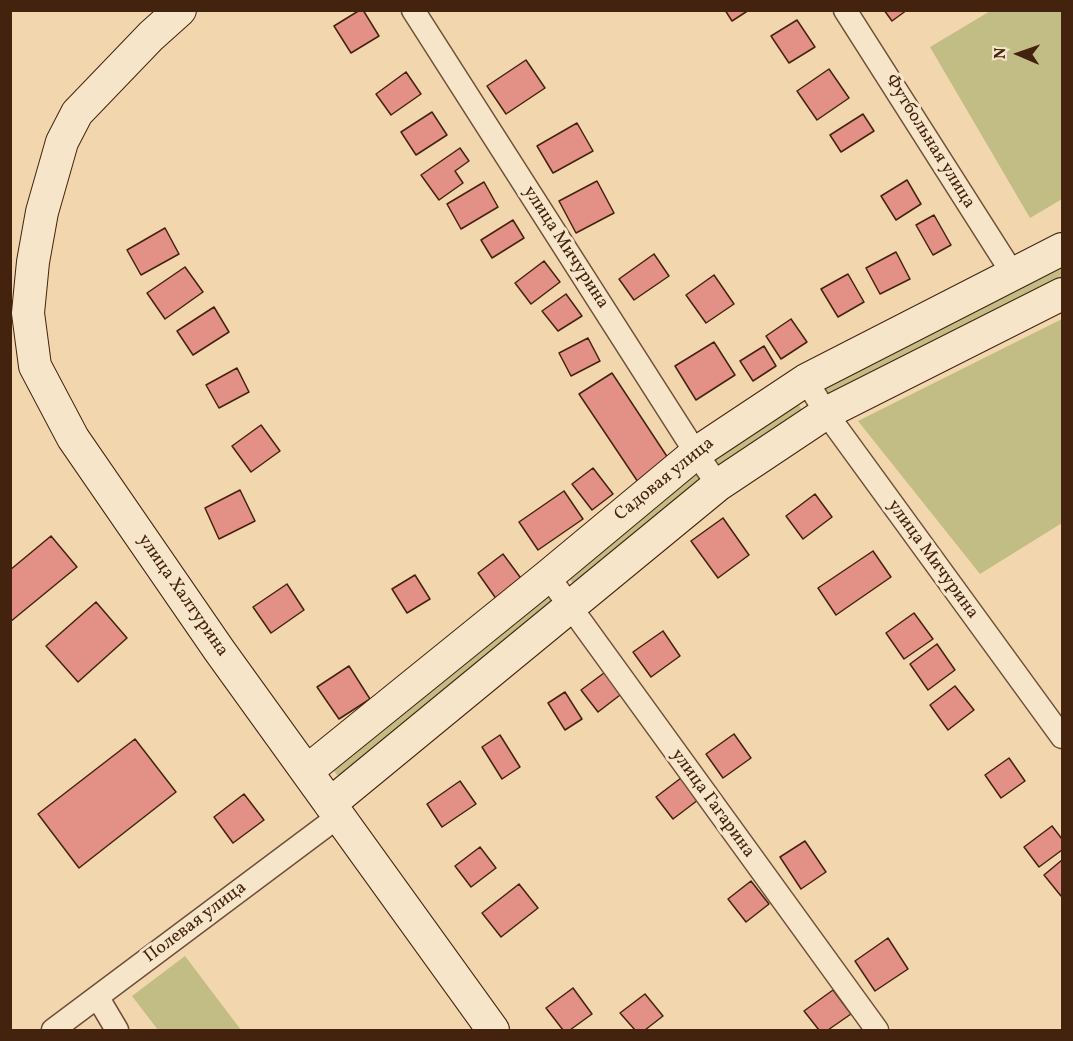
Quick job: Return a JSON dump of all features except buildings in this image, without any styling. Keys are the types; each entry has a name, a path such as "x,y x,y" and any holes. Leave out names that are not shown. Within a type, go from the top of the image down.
{"street":[{"name":"улица Халтурина","path":"180,10 151,36 77,113 63,142 42,212 33,262 28,313 35,366 73,438 219,650 493,1030"},
{"name":"улица Мичурина","path":"413,10 718,485"},
{"name":"Футбольная улица","path":"845,10 1013,274"},
{"name":"Садовая улица","path":"307,771 696,453 806,380 1062,249"},
{"path":"335,810 570,608 718,485 825,413 1062,294"},
{"name":"улица Мичурина","path":"806,380 825,413 1062,737"},
{"name":"улица Гагарина","path":"548,576 877,1030"},
{"name":"Полевая улица","path":"53,1030 98,998 335,810"},
{"path":"98,998 117,1030"}],"shaded area":[{"path":"992,10 1062,11 1062,199 1030,218 930,47"},
{"path":"1062,268 1062,279 827,397 821,388"},
{"path":"1062,319 1062,523 980,574 858,421"},
{"path":"797,402 802,410 717,467 711,458"},
{"path":"696,472 702,480 574,585 568,577"},
{"path":"546,593 554,604 340,779 332,768"},
{"path":"185,956 241,1030 158,1030 132,996"}]}
